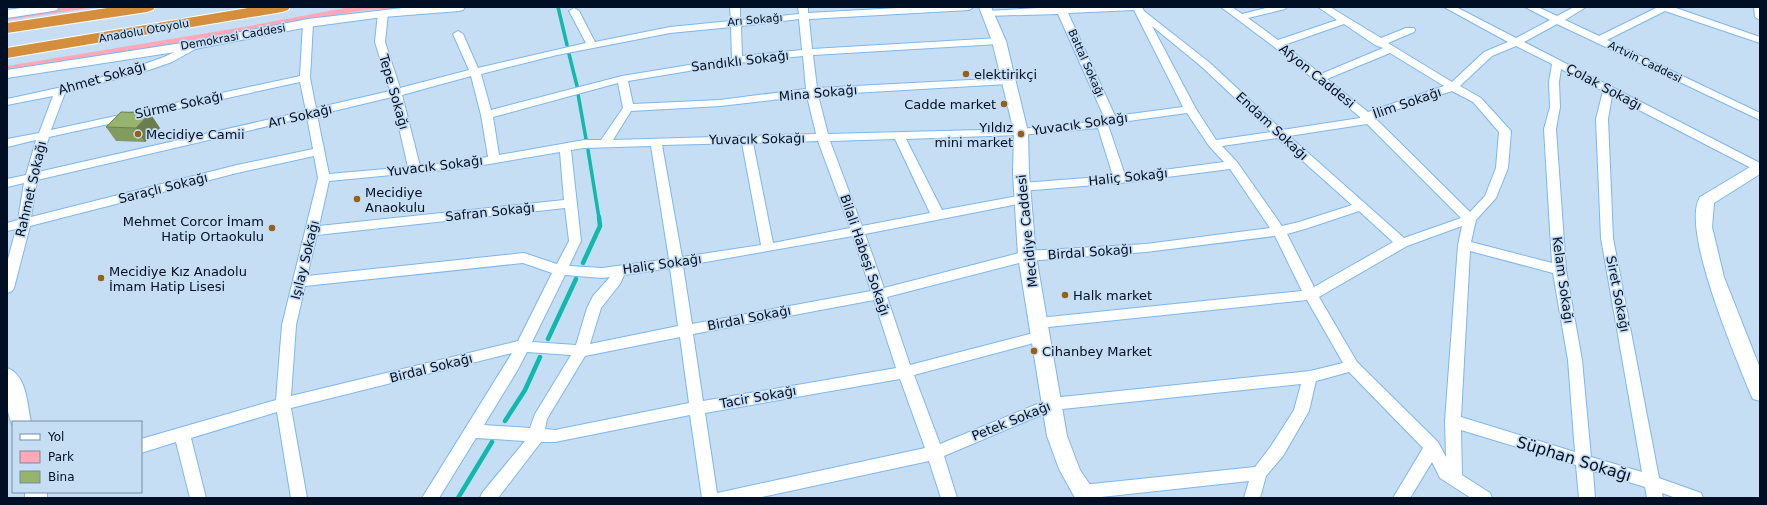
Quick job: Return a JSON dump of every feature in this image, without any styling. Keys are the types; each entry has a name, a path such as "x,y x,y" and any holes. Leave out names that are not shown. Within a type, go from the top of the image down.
{"highway":[{"path":"7,28 147,7"},
{"name":"Anadolu Otoyolu","path":"7,40 217,7"},
{"name":"Anadolu Otoyolu","path":"7,53 282,7"},
{"path":"7,59 68,44"}],"street":[{"path":"7,14 53,7"},
{"name":"Demokrasi Caddesi","path":"7,74 194,45 308,23 383,13 459,7"},
{"path":"734,7 738,60"},
{"name":"Arı Sokağı","path":"7,183 312,113 475,72 592,45 670,30 804,11 969,7"},
{"name":"Afyon Caddesi","path":"1226,7 1277,44 1366,116 1470,219"},
{"path":"1241,17 1282,7"},
{"path":"1311,295 1402,242 1470,219 1490,198 1502,168 1505,131 1477,100 1452,87 1323,7"},
{"name":"Çolak Sokağı","path":"1450,7 1759,167"},
{"name":"Artvin Caddesi","path":"1530,7 1760,117"},
{"name":"İlim Sokağı","path":"1213,144 1365,121 1366,116 1452,87 1488,54 1518,41 1556,19 1581,7"},
{"path":"1599,40 1664,7 1760,40"},
{"path":"1759,7 1760,17"},
{"path":"987,10 1138,8 1154,42 1190,109 1213,144 1232,165 1279,231 1311,295 1352,366 1432,447 1446,473 1484,498"},
{"name":"Endam Sokağı","path":"1138,8 1206,65 1278,133 1402,242"},
{"name":"Battal Sokağı","path":"1061,9 1107,122 1120,179"},
{"name":"Mecidiye Caddesi","path":"987,10 999,41 1021,132 1023,193 1028,256 1057,436 1076,485 1085,495"},
{"path":"574,11 592,45"},
{"name":"Bilali Habeşi Sokağı","path":"804,11 812,92 823,138 858,232 905,372 935,453 948,498"},
{"name":"Tepe Sokağı","path":"383,13 380,42 396,93 415,170"},
{"path":"1277,44 1344,20"},
{"name":"Işılay Sokağı","path":"299,498 283,404 289,325 324,178 305,78 308,23"},
{"path":"1379,42 1410,30"},
{"path":"458,34 475,72 487,115 494,159"},
{"name":"Sandıklı Sokağı","path":"487,115 622,79 738,60 808,52 999,41"},
{"name":"Ahmet Sokağı","path":"7,102 60,91 120,75 166,60 194,45"},
{"path":"1320,78 1390,49"},
{"name":"Kelam Sokağı","path":"1557,63 1554,82 1556,107 1550,129 1559,270 1575,360 1587,498"},
{"name":"Sürme Sokağı","path":"7,143 305,78"},
{"path":"604,144 628,108 622,79"},
{"name":"Mina Sokağı","path":"628,108 720,103 812,92 1008,81"},
{"name":"Siret Sokağı","path":"1608,90 1602,118 1607,238 1655,498"},
{"name":"Rahmet Sokağı","path":"7,288 9,270 24,223 31,177 44,134 60,91"},
{"name":"Yuvacık Sokağı","path":"324,178 415,170 584,144 1021,132 1107,122 1190,109"},
{"path":"899,135 938,216"},
{"path":"747,140 768,248"},
{"path":"656,141 676,263 710,498"},
{"path":"430,498 512,367 575,241 565,147"},
{"name":"Saraçlı Sokağı","path":"7,227 237,169 319,151"},
{"name":"Haliç Sokağı","path":"299,282 524,258 561,270 602,273 618,271 676,263 858,232 938,216 1023,193 1232,165"},
{"path":"1759,167 1706,202 1704,227 1715,277 1759,387"},
{"name":"Safran Sokağı","path":"312,231 571,203"},
{"name":"Birdal Sokağı","path":"142,446 283,404 517,346 581,351 879,294 1028,256 1146,248 1279,231 1301,226 1361,206"},
{"path":"1454,478 1453,421 1464,244 1470,219"},
{"path":"1464,244 1559,270"},
{"path":"488,498 505,475 530,447 536,435 540,418 581,351 594,308 598,300 614,281 618,271"},
{"name":"Tacir Sokağı","path":"472,431 555,436 697,408 905,372 1040,329 1311,295"},
{"name":"Petek Sokağı","path":"723,498 935,453 1052,404 1310,377 1352,366"},
{"path":"7,376 13,384 21,421"},
{"path":"1252,498 1259,472 1277,450 1301,411 1310,377"},
{"name":"Süphan Sokağı","path":"1453,421 1585,463 1652,482 1695,498"},
{"path":"182,433 198,498"},
{"path":"1401,498 1432,447"},
{"path":"1085,495 1259,472"}],"green space":[{"path":"63,7 96,7 7,20 7,16"},
{"path":"350,7 429,7 366,10 233,35 7,74 7,66 238,28"}],"building":[{"path":"121,112 150,113 136,128 106,127"}],"waterway":[{"path":"558,7 567,45"},
{"path":"569,54 577,86"},
{"path":"578,94 586,139"},
{"path":"588,150 599,218"},
{"path":"583,263 600,226 599,217"},
{"path":"548,339 576,279"},
{"path":"505,421 525,390 540,357"},
{"path":"458,498 492,442"}],"place":[{"name":"elektirikçi","path":"966,74"},
{"name":"Cadde market","path":"1004,104"},
{"name":"Mecidiye Camii","path":"138,134"},
{"name":"Yıldız mini market","path":"1021,134"},
{"name":"Mecidiye Anaokulu","path":"357,199"},
{"name":"Mehmet Corcor İmam Hatip Ortaokulu","path":"272,228"},
{"name":"Mecidiye Kız Anadolu İmam Hatip Lisesi","path":"101,278"},
{"name":"Halk market","path":"1065,295"},
{"name":"Cihanbey Market","path":"1034,351"}]}
